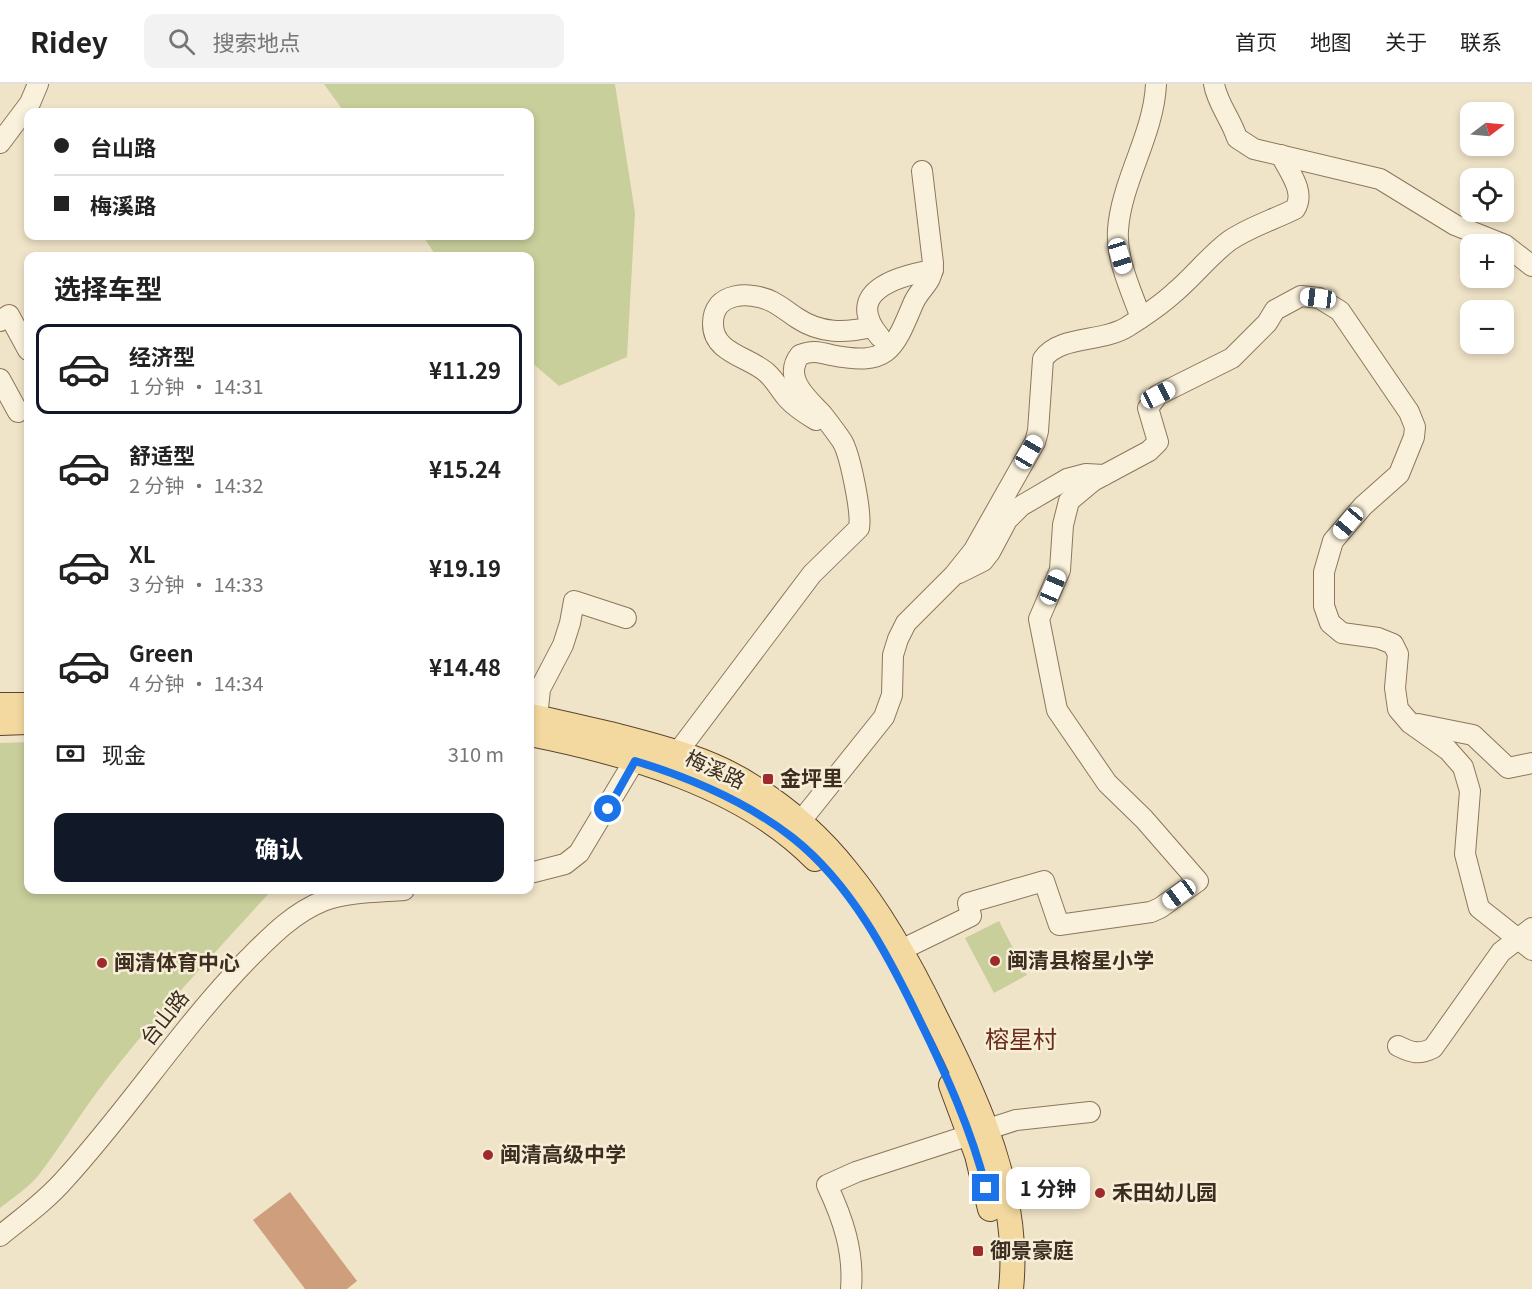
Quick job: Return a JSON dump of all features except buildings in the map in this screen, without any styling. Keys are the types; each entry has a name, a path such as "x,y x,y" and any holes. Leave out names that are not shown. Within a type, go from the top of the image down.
{"main road":[{"path":"0,705 24,705"},
{"path":"0,723 24,722"},
{"name":"梅溪路","path":"534,724 640,752 762,816 795,839 832,877 863,919 898,978 999,1171 1009,1223 1012,1256 1011,1289"},
{"name":"梅溪路","path":"640,752 677,753 736,777 767,796 800,822 847,870 901,950 945,1035 979,1132 993,1223 996,1289"}],"street":[{"path":"26,108 38,84"},
{"path":"1141,318 1120,256 1118,230 1122,206 1153,112 1156,84"},
{"path":"1214,84 1215,92 1237,138 1254,149 1380,179 1455,225 1504,245 1532,266"},
{"path":"0,143 24,111"},
{"path":"800,822 884,717 892,695 893,655 906,623 954,575 974,550 1035,441 1038,431 1043,359 1056,346 1105,337 1125,329 1175,292 1228,242 1243,232 1295,209 1300,202 1300,194 1281,156"},
{"path":"677,753 812,574 859,528 860,513 847,452 838,435 800,389 794,374 796,359 814,350 853,359 868,359 891,347 905,327 915,300 929,283 933,270 922,171"},
{"path":"891,347 872,327 867,308 871,294 886,283 933,270"},
{"path":"838,435 789,401 766,372 735,356 726,348 715,334 714,315 718,306 724,301 750,295 768,298 796,317 822,329 844,332 872,327"},
{"path":"901,950 971,916 968,903 1044,881 1059,925 1150,912 1160,908 1198,880 1144,819 1107,783 1057,710 1039,619 1060,570 1063,525 1069,501 1093,481 1149,451 1158,442 1148,408 1158,395 1232,358 1268,323 1275,309 1302,296 1318,298 1340,311 1409,412 1415,427 1414,437 1399,474 1363,506 1334,541 1324,572 1324,606 1330,623 1342,633 1378,638 1393,644 1398,654 1395,688 1398,709 1410,723 1448,750 1463,767 1470,791 1465,854 1479,908 1528,939"},
{"path":"0,321 9,315 24,343"},
{"path":"0,379 18,412"},
{"path":"954,575 983,561 1007,520 1021,506 1066,479 1086,474 1104,475"},
{"path":"534,714 540,689 562,645 570,623 574,602 626,618"},
{"path":"1410,723 1473,735 1508,768 1532,763"},
{"path":"534,872 565,864 579,854 640,752"},
{"name":"台山路","path":"0,1236 65,1180 205,1006 273,935 301,913 323,901 334,897 364,894"},
{"path":"1398,1046 1409,1052 1421,1054 1434,1048 1501,952 1528,939"},
{"path":"851,1289 848,1242 840,1212 828,1185 856,1172 1028,1118 1090,1112"}],"green space":[{"path":"324,84 615,84 635,213 627,357 559,386 534,364 534,252 433,252 426,240 534,240 534,108 341,108"},
{"name":"闽清体育中心","path":"24,742 24,894 268,894 126,1054 37,1177 22,1192 0,1208 0,743"},
{"path":"999,921 1027,975 994,993 965,938"}],"place":[{"name":"金坪里","path":"768,779"},
{"name":"闽清县榕星小学","path":"995,961"},
{"name":"闽清体育中心","path":"102,963"},
{"name":"闽清高级中学","path":"488,1155"},
{"name":"禾田幼儿园","path":"1100,1193"},
{"name":"御景豪庭","path":"978,1251"}],"district":[{"name":"榕星村","path":"1021,1040"}],"route":[{"path":"608,809 635,761 656,767 729,797 778,827 808,852 840,886 884,951 953,1090 971,1135 986,1188"}]}
